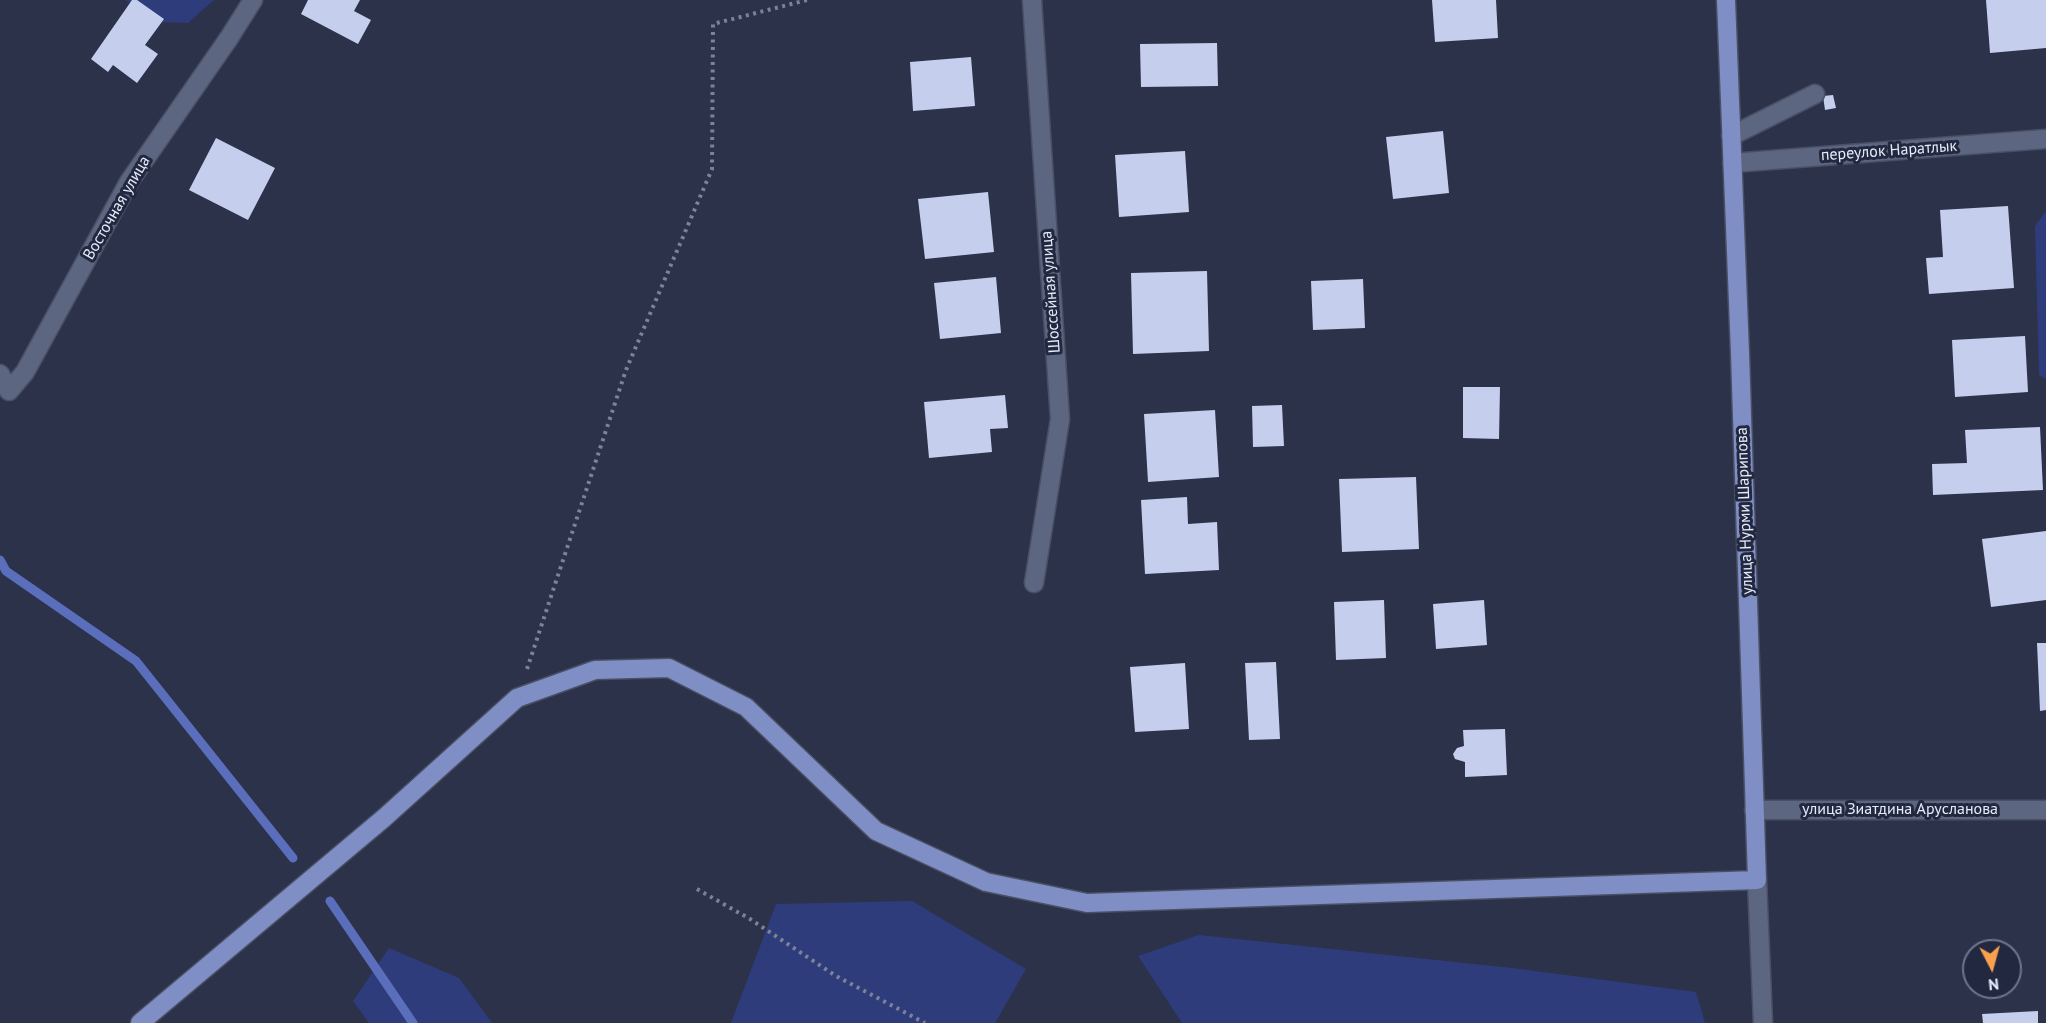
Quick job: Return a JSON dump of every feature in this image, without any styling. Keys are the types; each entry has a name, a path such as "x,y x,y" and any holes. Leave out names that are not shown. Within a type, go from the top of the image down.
{"main road":[{"name":"улица Нурми Шарипова","path":"1726,0 1741,372 1757,880"},
{"path":"140,1023 384,818 517,698 595,670 669,668 746,707 876,831 986,882 1087,903 1757,880"}],"street":[{"name":"Восточная улица","path":"0,374 9,391 26,372 129,182 229,39 253,0"},
{"name":"Шоссейная улица","path":"1032,0 1060,419 1034,583"},
{"path":"1731,136 1815,94"},
{"name":"переулок Наратлык","path":"1732,163 2046,139"},
{"name":"улица Зиатдина Арусланова","path":"1754,810 2046,810"},
{"name":"улица Нурми Шарипова","path":"1757,880 1762,1023"}],"path":[{"path":"517,698 626,370 712,169 713,24 807,0"},
{"path":"697,889 750,919 836,975 925,1023"}],"shaded area":[{"path":"126,0 214,0 188,23 158,22"},
{"path":"2046,211 2046,379 2039,375 2035,226"},
{"path":"912,901 1026,969 995,1023 731,1023 776,904"},
{"path":"1199,935 1512,968 1696,992 1705,1023 1182,1023 1138,956"},
{"path":"389,948 459,978 492,1023 369,1023 353,1001"}],"building":[{"path":"132,0 137,0 164,19 145,45 158,54 137,83 113,65 108,72 91,59"},
{"path":"308,0 360,0 354,11 371,20 358,44 301,14"},
{"path":"1432,0 1496,0 1498,38 1435,42"},
{"path":"1986,0 2046,0 2046,48 1990,53"},
{"path":"1217,43 1218,86 1141,87 1140,44"},
{"path":"971,57 975,106 913,111 910,62"},
{"path":"1833,95 1836,108 1825,110 1823,96"},
{"path":"1443,131 1449,193 1393,199 1386,137"},
{"path":"216,138 275,168 248,220 189,190"},
{"path":"1185,151 1189,212 1119,217 1115,155"},
{"path":"988,192 994,252 925,259 918,199"},
{"path":"2008,206 2014,288 1929,294 1926,258 1943,257 1940,210"},
{"path":"1207,271 1209,351 1133,354 1131,273"},
{"path":"996,277 1001,333 940,339 934,283"},
{"path":"1363,279 1365,328 1313,330 1311,281"},
{"path":"2025,336 2028,392 1955,397 1952,340"},
{"path":"1463,387 1500,387 1499,439 1463,438"},
{"path":"1005,395 1008,428 990,429 992,452 929,458 924,402"},
{"path":"1282,405 1284,446 1253,447 1252,406"},
{"path":"1215,410 1219,477 1148,482 1144,414"},
{"path":"2040,427 2043,490 1933,495 1932,464 1967,463 1965,430"},
{"path":"1416,477 1419,549 1342,552 1339,479"},
{"path":"1187,497 1188,524 1217,522 1219,570 1145,574 1141,500"},
{"path":"2046,531 2046,600 1991,607 1982,539"},
{"path":"1384,600 1386,658 1336,660 1334,602"},
{"path":"1484,600 1487,645 1436,649 1433,604"},
{"path":"2037,643 2046,643 2046,710 2040,711"},
{"path":"1276,662 1280,739 1249,740 1245,663"},
{"path":"1185,663 1189,729 1135,732 1130,667"},
{"path":"1505,729 1507,775 1465,777 1465,762 1455,759 1453,754 1457,748 1464,746 1463,730"},
{"path":"2038,1011 2038,1023 1983,1023 1982,1014"}],"waterway":[{"path":"0,560 6,571 136,661 293,858"},
{"path":"330,901 413,1023"}]}
